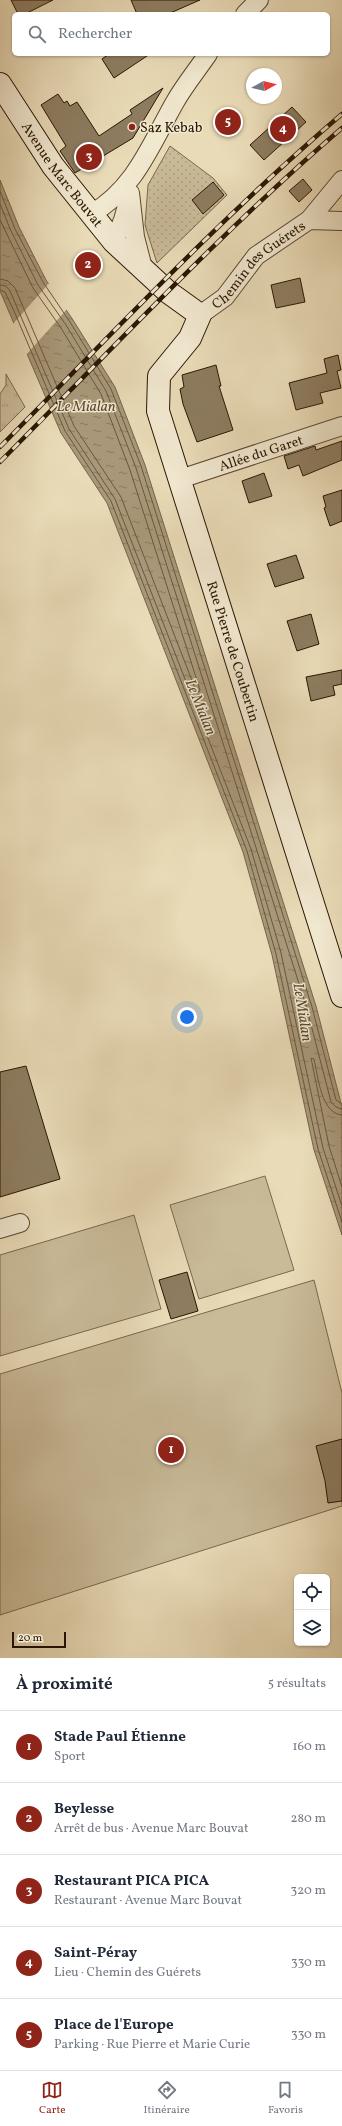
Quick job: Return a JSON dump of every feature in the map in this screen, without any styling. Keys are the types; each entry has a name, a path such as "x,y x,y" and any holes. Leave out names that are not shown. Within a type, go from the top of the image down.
{"street":[{"path":"247,12 258,0"},
{"path":"114,242 123,220 136,174 175,102 207,56"},
{"name":"Avenue Marc Bouvat","path":"0,84 53,166 114,242 168,292 200,315"},
{"path":"91,214 115,197 136,174"},
{"path":"309,220 342,180"},
{"path":"130,193 135,236 143,268"},
{"name":"Chemin des Guérets","path":"200,315 225,297 256,256 309,220 342,221"},
{"name":"Rue Pierre de Coubertin","path":"200,315 190,338 159,376 158,411 342,996"},
{"name":"Allée du Garet","path":"180,479 342,426"},
{"path":"0,1229 20,1223"}],"green space":[{"path":"170,146 213,178 227,195 157,263 145,225 148,185"},
{"path":"6,374 25,407 0,432 0,394 6,385"},
{"path":"265,1176 294,1270 199,1299 170,1205"},
{"path":"134,1215 161,1309 0,1356 0,1255"},
{"path":"314,1280 342,1393 342,1506 0,1615 0,1374"}],"water":[{"name":"Le Mialan","path":"0,180 19,227 46,280 115,387 145,465 316,1006 342,1107 342,1235 314,1150 272,955 243,852 107,503 61,433 0,291"}],"pier":[{"path":"50,282 68,308 26,355 13,324"}],"building":[{"path":"11,0 53,0 29,12 17,12"},
{"path":"131,0 200,0 173,12 136,12"},
{"path":"106,56 147,56 114,78 102,59"},
{"path":"163,88 133,138 75,173 60,151 66,146 41,105 58,94 64,103 67,101 70,106 77,102 99,136 132,114 130,110"},
{"path":"292,107 306,122 264,160 250,145"},
{"path":"303,179 312,190 299,202 289,191"},
{"path":"213,182 224,195 203,214 192,200"},
{"path":"300,278 305,302 276,308 271,285"},
{"path":"338,355 341,370 337,371 341,388 320,393 323,403 296,410 289,383 327,373 324,359"},
{"path":"216,365 221,386 219,386 233,430 197,442 183,404 180,389 184,387 182,375"},
{"path":"342,441 342,460 303,476 299,465 288,469 284,456 315,446 316,450"},
{"path":"264,473 272,496 249,503 242,481"},
{"path":"342,490 342,521 330,526 324,508 326,507 323,496"},
{"path":"296,555 304,578 275,587 267,564"},
{"path":"311,614 319,644 297,651 287,621"},
{"path":"342,670 342,684 333,686 335,695 311,701 306,677"},
{"path":"26,1066 60,1179 0,1197 0,1072"},
{"path":"187,1272 198,1311 171,1319 159,1280"},
{"path":"342,1439 342,1501 328,1503 325,1481 316,1446"}],"railway":[{"path":"0,447 210,235 297,153 342,114"},
{"path":"0,462 253,208 342,128"}],"place":[{"name":"Place de l'Europe","path":"228,122"},
{"name":"Saz Kebab","path":"132,127"},
{"name":"Saint-Péray","path":"283,129"},
{"name":"Restaurant PICA PICA","path":"89,157"},
{"name":"Beylesse","path":"88,265"},
{"name":"Stade Paul Étienne","path":"171,1450"}]}
